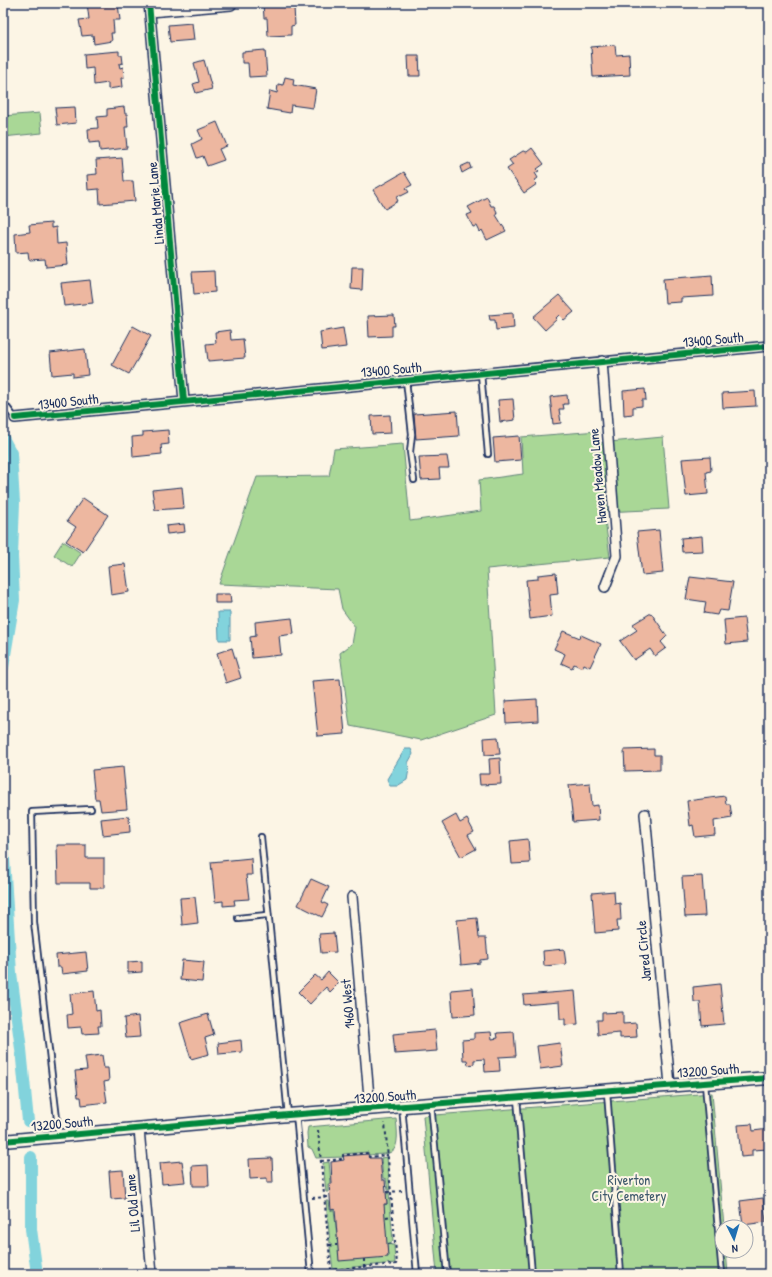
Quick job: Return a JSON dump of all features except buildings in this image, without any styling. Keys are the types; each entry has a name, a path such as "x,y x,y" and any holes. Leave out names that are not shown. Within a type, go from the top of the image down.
{"street":[{"path":"150,7 231,5"},
{"name":"Linda Marie Lane","path":"150,7 184,401"},
{"name":"13400 South","path":"15,418 769,346"},
{"name":"Haven Meadow Lane","path":"602,361 617,556 605,587"},
{"name":"Jared Circle","path":"644,814 670,1085"},
{"name":"1460 West","path":"352,897 370,1109"},
{"name":"13200 South","path":"3,1141 292,1115 769,1078"},
{"name":"Lil Old Lane","path":"139,1129 152,1274"}],"lane":[{"path":"481,373 488,454"},
{"path":"406,380 412,434 410,452 414,480"},
{"path":"3,402 15,418"},
{"path":"59,1136 34,922 32,812 91,809"},
{"path":"261,837 267,916 311,1274"},
{"path":"238,918 267,916"},
{"path":"705,1082 722,1274"},
{"path":"606,1090 622,1274"},
{"path":"516,1098 532,1274"},
{"path":"431,1104 447,1274"},
{"path":"402,1106 417,1274"}],"path":[{"path":"318,1130 331,1270 364,1268 397,1264 386,1123"},
{"path":"321,1161 343,1159 343,1155 368,1153 369,1157 388,1155"},
{"path":"387,1192 403,1191"},
{"path":"312,1198 328,1197"},
{"path":"386,1217 393,1216"},
{"path":"388,1244 395,1243"},
{"path":"328,1245 337,1244"},
{"path":"364,1259 364,1268"}],"green space":[{"path":"40,113 42,133 3,137 3,116"},
{"path":"598,431 599,443 663,437 669,509 604,512 610,557 487,569 496,715 421,740 350,726 340,653 352,644 355,627 342,609 338,589 219,584 257,477 329,476 334,449 403,444 410,521 481,511 479,480 523,474 521,437"},
{"path":"63,541 81,553 72,567 54,555"},
{"name":"Riverton City Cemetery","path":"712,1093 723,1219 714,1219 714,1259 727,1259 728,1274 437,1274 423,1116"},
{"path":"396,1119 397,1142 394,1150 389,1153 369,1155 368,1152 343,1154 343,1157 316,1158 312,1149 308,1147 308,1127"},
{"path":"387,1157 390,1190 388,1190 386,1179 383,1178 381,1158"},
{"path":"329,1162 331,1183 328,1184 328,1192 326,1192 323,1163"},
{"path":"389,1193 393,1241 391,1242 391,1245 394,1245 395,1263 333,1269 330,1247 333,1246 332,1243 330,1243 326,1201 329,1201 330,1210 334,1210 340,1260 384,1205 387,1204 386,1194"}],"water":[{"path":"218,612 230,612 230,640 219,640"},
{"path":"405,749 411,749 413,754 408,763 409,769 407,780 397,786 390,786 387,779"}],"waterway":[{"path":"3,438 11,453 14,503 12,556 14,600 3,667"},
{"path":"3,842 11,973 21,1049 28,1121"},
{"path":"31,1157 31,1229 37,1274"}],"cycle path":[{"path":"149,3 184,401"},
{"path":"15,418 769,346"},
{"path":"3,1141 288,1115 769,1078"}]}
